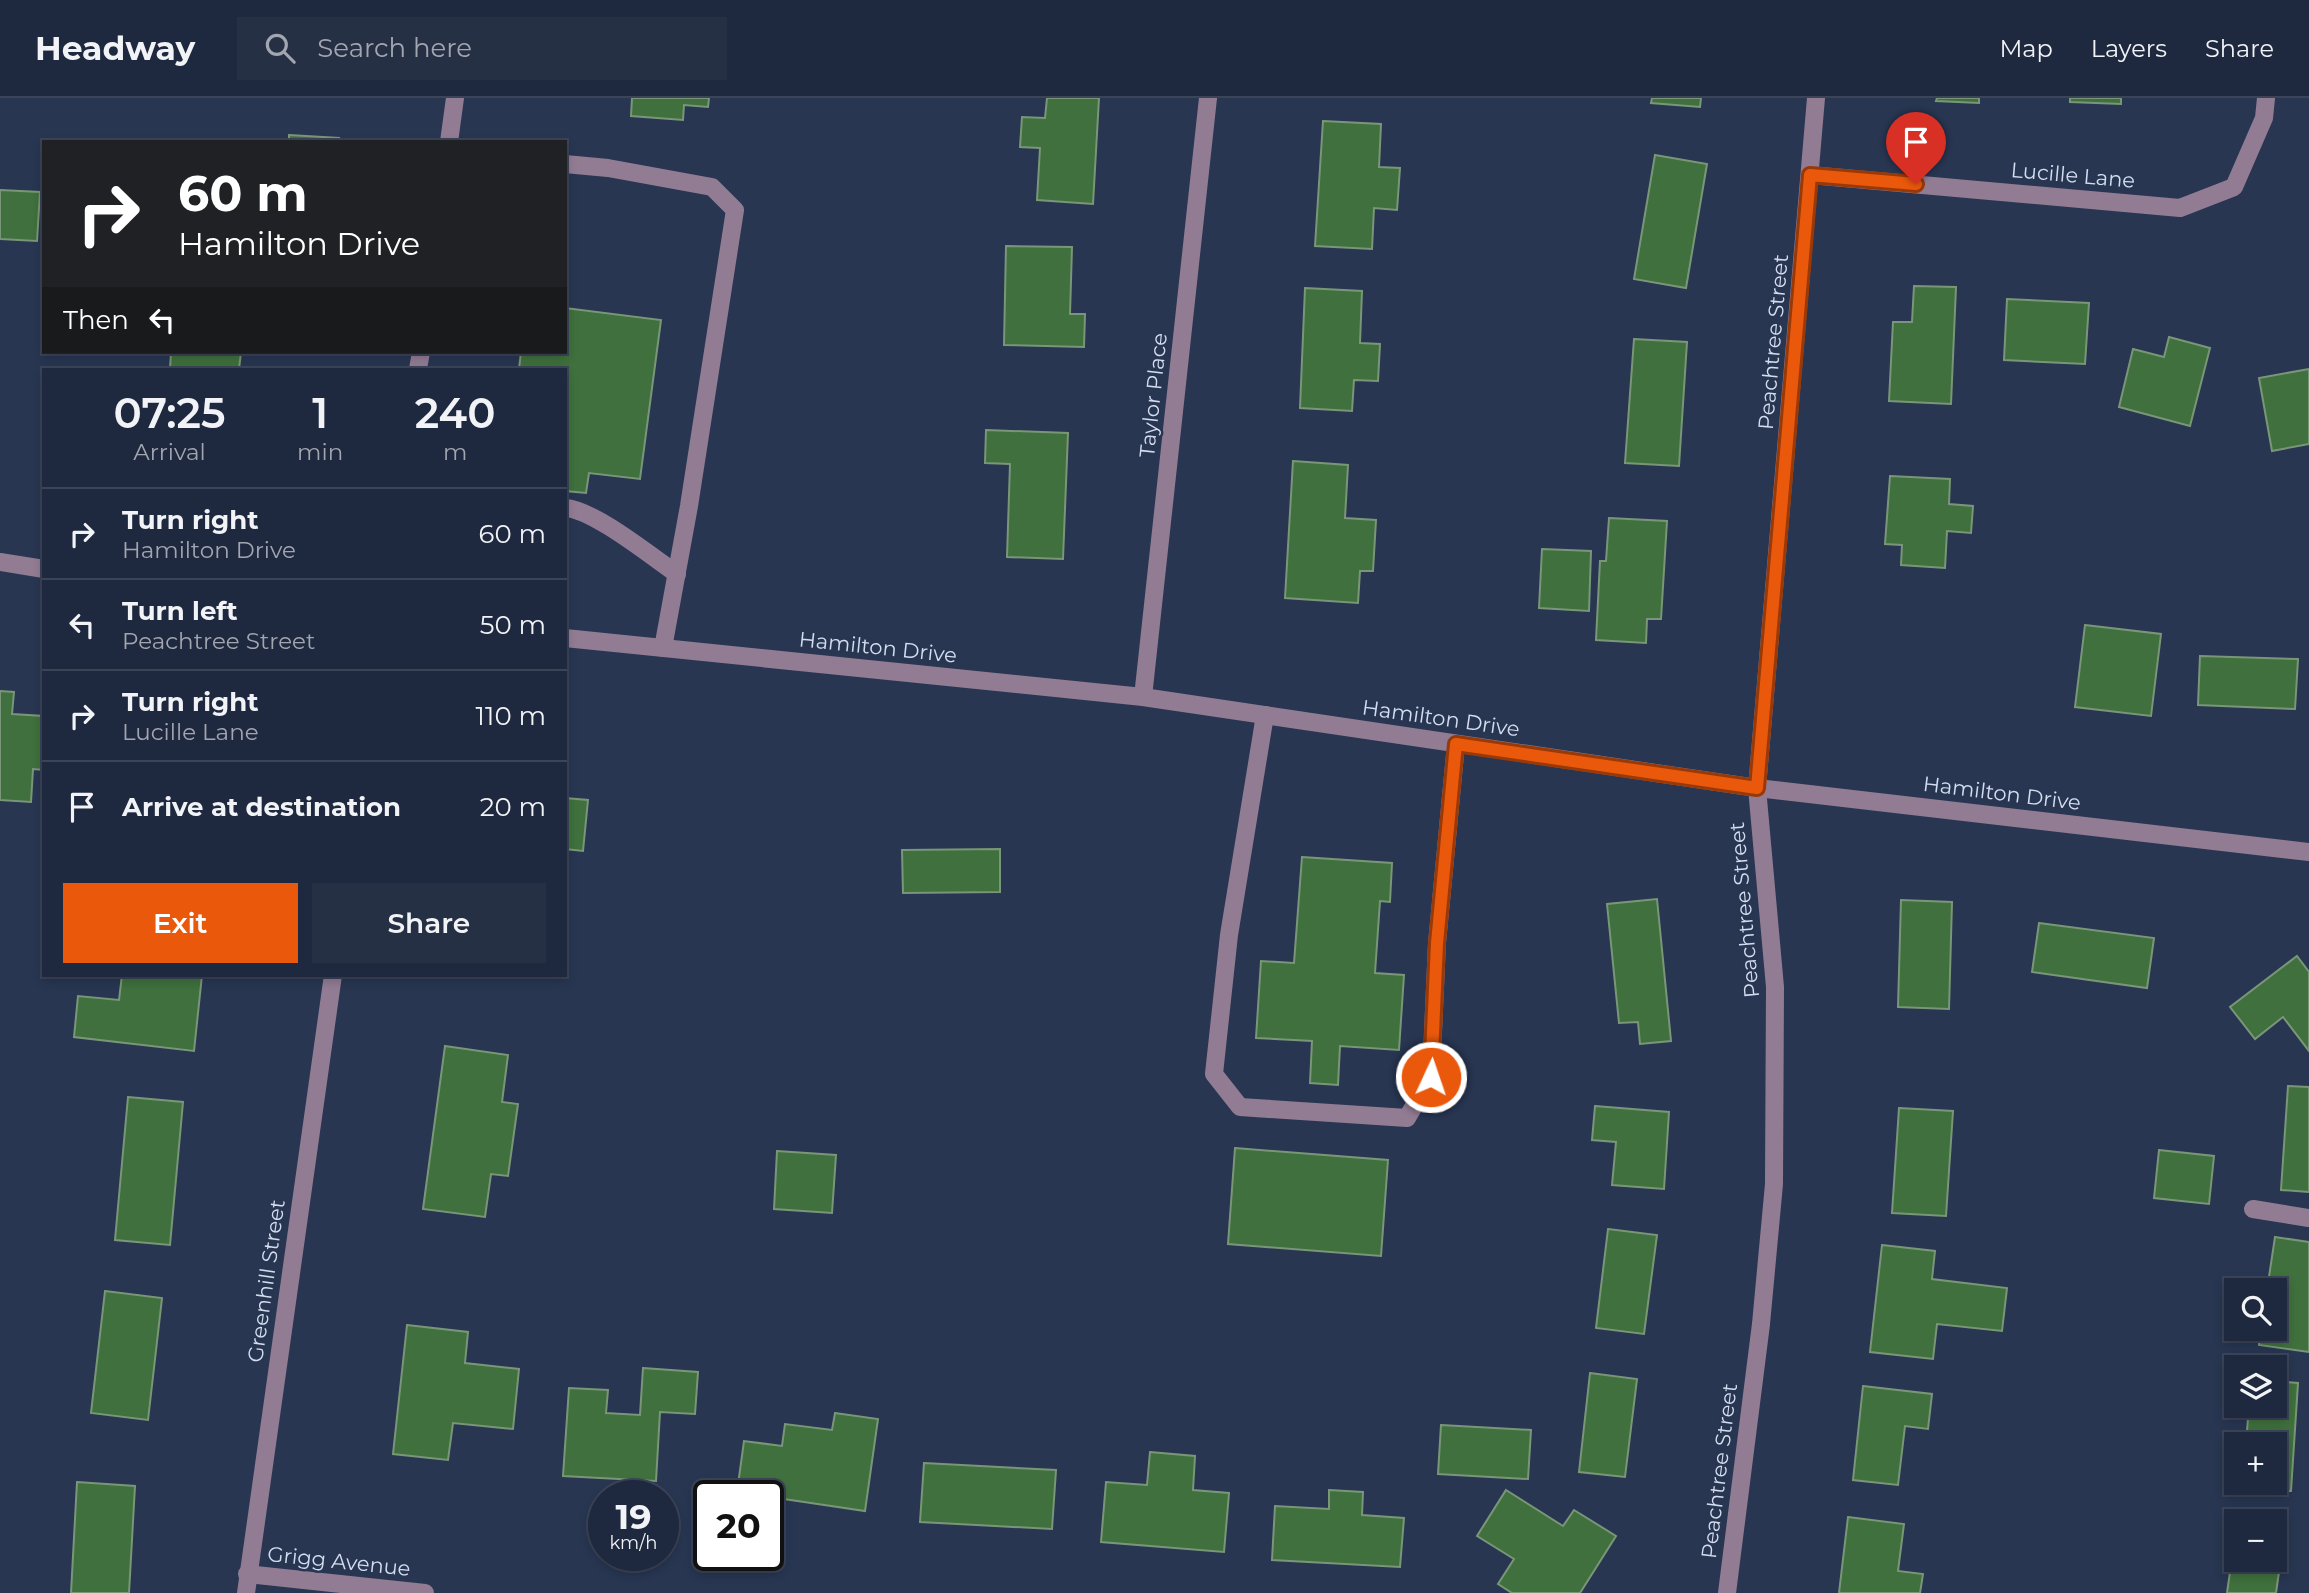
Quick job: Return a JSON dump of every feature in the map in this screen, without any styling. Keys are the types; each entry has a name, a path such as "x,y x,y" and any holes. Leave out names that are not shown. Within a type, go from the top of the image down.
{"street":[{"path":"449,140 455,98"},
{"name":"Taylor Place","path":"1143,697 1208,98"},
{"name":"Peachtree Street","path":"1727,1593 1761,1324 1774,1184 1775,988 1757,788 1816,98"},
{"name":"Lucille Lane","path":"1810,175 2180,208 2234,187 2264,118 2266,98"},
{"path":"567,164 608,168 712,187 735,210 663,648"},
{"path":"567,508 604,524 677,573"},
{"path":"0,562 42,569"},
{"name":"Hamilton Drive","path":"567,638 1143,697 1757,788 2309,852"},
{"path":"1265,715 1229,934 1214,1073 1240,1107 1407,1118 1431,1077 1437,943 1456,744"},
{"name":"Greenhill Street","path":"246,1593 333,977"},
{"path":"2253,1209 2309,1217"},
{"name":"Grigg Avenue","path":"247,1574 425,1593"}],"building":[{"path":"632,98 709,98 708,107 684,105 683,120 631,116"},
{"path":"1047,98 1099,98 1093,204 1037,200 1040,148 1020,147 1022,117 1045,118"},
{"path":"1652,98 1701,98 1700,107 1651,103"},
{"path":"1937,98 1979,98 1979,103 1936,101"},
{"path":"2070,98 2121,98 2121,104 2070,102"},
{"path":"1323,121 1381,124 1379,167 1400,168 1397,210 1374,208 1372,249 1315,246"},
{"path":"289,135 339,138 338,140 289,140"},
{"path":"1655,155 1707,164 1686,288 1634,279"},
{"path":"0,190 40,192 37,241 0,239"},
{"path":"1006,246 1072,247 1070,314 1085,314 1084,347 1004,345"},
{"path":"1914,286 1956,287 1951,404 1889,401 1893,322 1912,322"},
{"path":"1305,288 1362,291 1360,343 1380,344 1378,381 1354,380 1352,411 1300,408"},
{"path":"2007,299 2089,303 2085,364 2004,360"},
{"path":"567,308 661,320 640,479 589,473 586,493 567,491 567,368 519,368 521,354 567,354"},
{"path":"2169,337 2210,348 2190,426 2119,407 2133,349 2164,357"},
{"path":"1634,339 1687,342 1679,466 1625,463"},
{"path":"171,354 241,354 239,368 170,368"},
{"path":"2309,369 2309,444 2272,451 2259,378"},
{"path":"986,430 1068,433 1063,559 1007,557 1010,464 985,463"},
{"path":"1293,461 1348,465 1345,518 1376,520 1373,571 1360,571 1358,603 1285,598"},
{"path":"1890,476 1950,479 1949,504 1973,506 1971,533 1947,531 1945,568 1901,565 1902,545 1885,544"},
{"path":"1609,518 1667,521 1661,619 1647,619 1646,643 1596,640 1600,561 1606,561"},
{"path":"1542,549 1591,551 1589,611 1539,608"},
{"path":"2085,625 2161,634 2151,716 2075,707"},
{"path":"2200,656 2298,659 2295,709 2198,705"},
{"path":"0,691 14,692 12,714 42,716 42,770 33,769 31,802 0,800"},
{"path":"567,798 588,800 583,851 567,849"},
{"path":"1000,849 1000,892 903,893 902,850"},
{"path":"1302,857 1392,863 1390,902 1380,901 1375,973 1404,975 1399,1050 1340,1046 1338,1085 1310,1083 1312,1041 1256,1038 1261,961 1294,963"},
{"path":"1657,899 1671,1041 1640,1044 1638,1022 1619,1023 1607,904"},
{"path":"1901,900 1952,902 1949,1009 1898,1007"},
{"path":"2039,923 2154,938 2147,988 2032,972"},
{"path":"2297,956 2309,972 2309,1051 2283,1017 2255,1039 2230,1007"},
{"path":"122,977 202,977 194,1051 74,1037 78,996 119,1000"},
{"path":"445,1046 508,1055 502,1102 518,1104 508,1176 491,1174 485,1217 423,1209"},
{"path":"2288,1086 2309,1087 2309,1192 2281,1190"},
{"path":"128,1097 183,1102 170,1245 115,1240"},
{"path":"1595,1106 1669,1112 1664,1189 1612,1185 1616,1142 1592,1140"},
{"path":"1899,1108 1953,1111 1946,1216 1892,1213"},
{"path":"1235,1148 1388,1160 1381,1256 1228,1244"},
{"path":"2159,1150 2214,1156 2209,1204 2154,1198"},
{"path":"777,1151 836,1155 832,1213 774,1209"},
{"path":"1608,1229 1657,1235 1644,1334 1596,1328"},
{"path":"2275,1237 2309,1242 2309,1352 2259,1345 2259,1341 2287,1341 2287,1278 2269,1278"},
{"path":"1882,1245 1935,1251 1932,1279 2007,1288 2002,1331 1937,1324 1933,1359 1870,1352"},
{"path":"105,1291 162,1298 148,1420 91,1413"},
{"path":"407,1325 468,1332 465,1363 519,1369 513,1429 453,1423 448,1460 393,1454"},
{"path":"643,1368 698,1372 695,1414 660,1412 656,1480 563,1476 569,1388 608,1390 606,1413 640,1415"},
{"path":"1590,1373 1637,1379 1625,1477 1579,1472"},
{"path":"2287,1382 2298,1383 2291,1491 2287,1491 2287,1432 2247,1432 2248,1418 2287,1418"},
{"path":"1863,1386 1932,1394 1928,1429 1905,1426 1898,1485 1853,1480"},
{"path":"835,1413 878,1419 865,1511 784,1499 784,1480 739,1480 744,1441 782,1446 785,1424 832,1430"},
{"path":"1441,1425 1531,1430 1528,1479 1438,1474"},
{"path":"1150,1452 1195,1456 1193,1490 1229,1493 1224,1552 1101,1542 1106,1482 1147,1485"},
{"path":"924,1463 1056,1470 1052,1529 920,1522"},
{"path":"77,1482 135,1486 129,1593 71,1593"},
{"path":"1329,1490 1363,1492 1362,1515 1404,1518 1400,1567 1272,1560 1275,1506 1329,1509"},
{"path":"1506,1490 1563,1526 1574,1510 1616,1536 1580,1593 1512,1593 1498,1584 1514,1559 1477,1536"},
{"path":"1848,1517 1904,1524 1898,1571 1923,1574 1920,1593 1839,1593"},
{"path":"2230,1572 2279,1572 2276,1593 2227,1593"}],"route":[{"path":"1431,1077 1437,943 1456,744 1757,788 1810,175 1916,184"}]}
